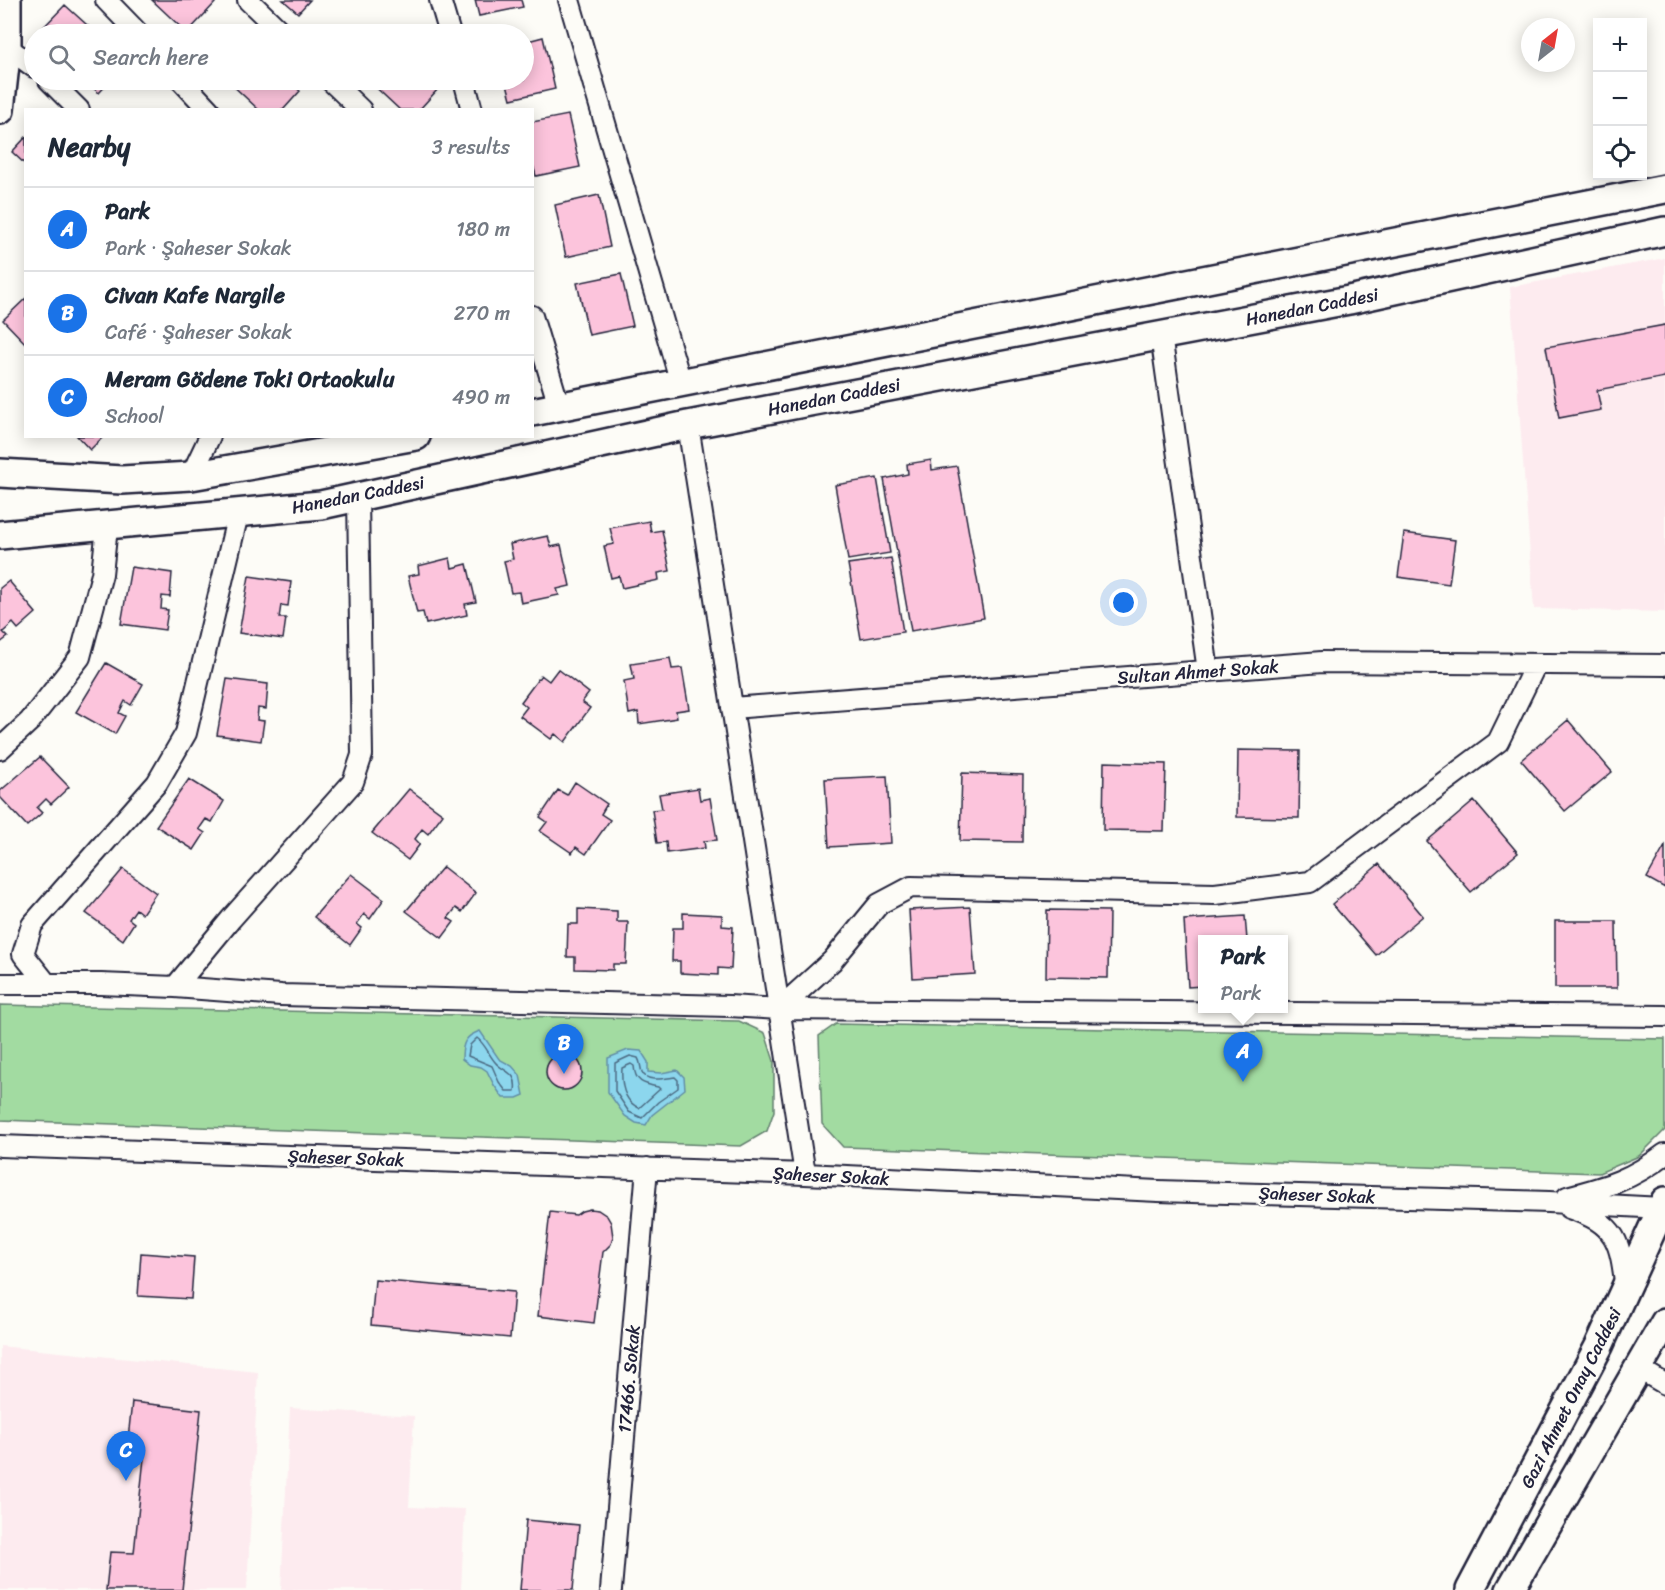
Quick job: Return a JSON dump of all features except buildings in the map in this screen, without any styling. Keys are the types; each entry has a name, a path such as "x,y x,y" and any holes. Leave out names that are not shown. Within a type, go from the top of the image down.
{"street":[{"path":"0,110 7,47 7,0"},
{"path":"106,0 129,24"},
{"path":"248,0 273,24"},
{"path":"440,0 447,24"},
{"path":"568,0 681,383 805,1174"},
{"path":"7,47 24,60"},
{"path":"59,90 77,108"},
{"path":"190,90 207,108"},
{"path":"340,90 359,108"},
{"path":"467,90 471,108"},
{"path":"534,412 1665,189"},
{"name":"Hanedan Caddesi","path":"0,535 107,527 321,505 688,425 1349,300 1665,231"},
{"path":"534,323 559,406"},
{"path":"1161,335 1208,671"},
{"path":"191,476 209,438"},
{"path":"0,473 122,480 191,476 405,438"},
{"path":"175,987 231,919 352,782 362,755 358,497"},
{"path":"46,983 23,954 32,925 157,783 186,734 238,514"},
{"path":"0,749 30,721 80,657 102,574 107,527"},
{"name":"Sultan Ahmet Sokak","path":"732,708 1322,662 1665,665"},
{"path":"779,1009 832,961 879,904 911,887 1215,894 1310,882 1498,742 1536,664"},
{"path":"0,984 175,987 282,995 779,1009 1198,1012"},
{"path":"1285,1013 1665,1016"},
{"name":"Şaheser Sokak","path":"0,1146 805,1174 1158,1191 1664,1206"},
{"path":"1549,1202 1617,1183 1643,1171 1665,1154"},
{"name":"17466. Sokak","path":"611,1590 647,1168"},
{"path":"1549,1202 1588,1214 1607,1227 1621,1248 1626,1290"},
{"name":"Gazi Ahmet Onay Caddesi","path":"1470,1590 1599,1346 1664,1206"},
{"name":"Gazi Ahmet Onay Caddesi","path":"1510,1590 1665,1322"},
{"path":"1638,1368 1665,1384"}],"shaded area":[{"path":"1665,258 1665,612 1534,609 1510,287"},
{"path":"0,1346 258,1372 247,1590 0,1590"},
{"path":"290,1408 414,1416 409,1507 465,1509 461,1590 281,1590"}],"green space":[{"path":"0,1005 739,1021 765,1033 774,1061 774,1111 767,1131 741,1146 0,1120"},
{"path":"836,1024 1665,1039 1665,1130 1639,1156 1599,1173 843,1147 822,1124 819,1036"}],"water":[{"path":"480,1031 499,1059 512,1066 520,1075 524,1095 517,1098 503,1098 487,1071 470,1065 462,1059 465,1041"},
{"path":"628,1050 641,1051 648,1062 648,1072 661,1073 677,1070 684,1077 685,1089 652,1115 646,1125 636,1123 625,1116 608,1092 608,1058"}],"place":[{"name":"Civan Kafe Nargile","path":"564,1074"},
{"name":"Park","path":"1243,1082"},
{"name":"Meram Gödene Toki Ortaokulu","path":"126,1481"}]}
